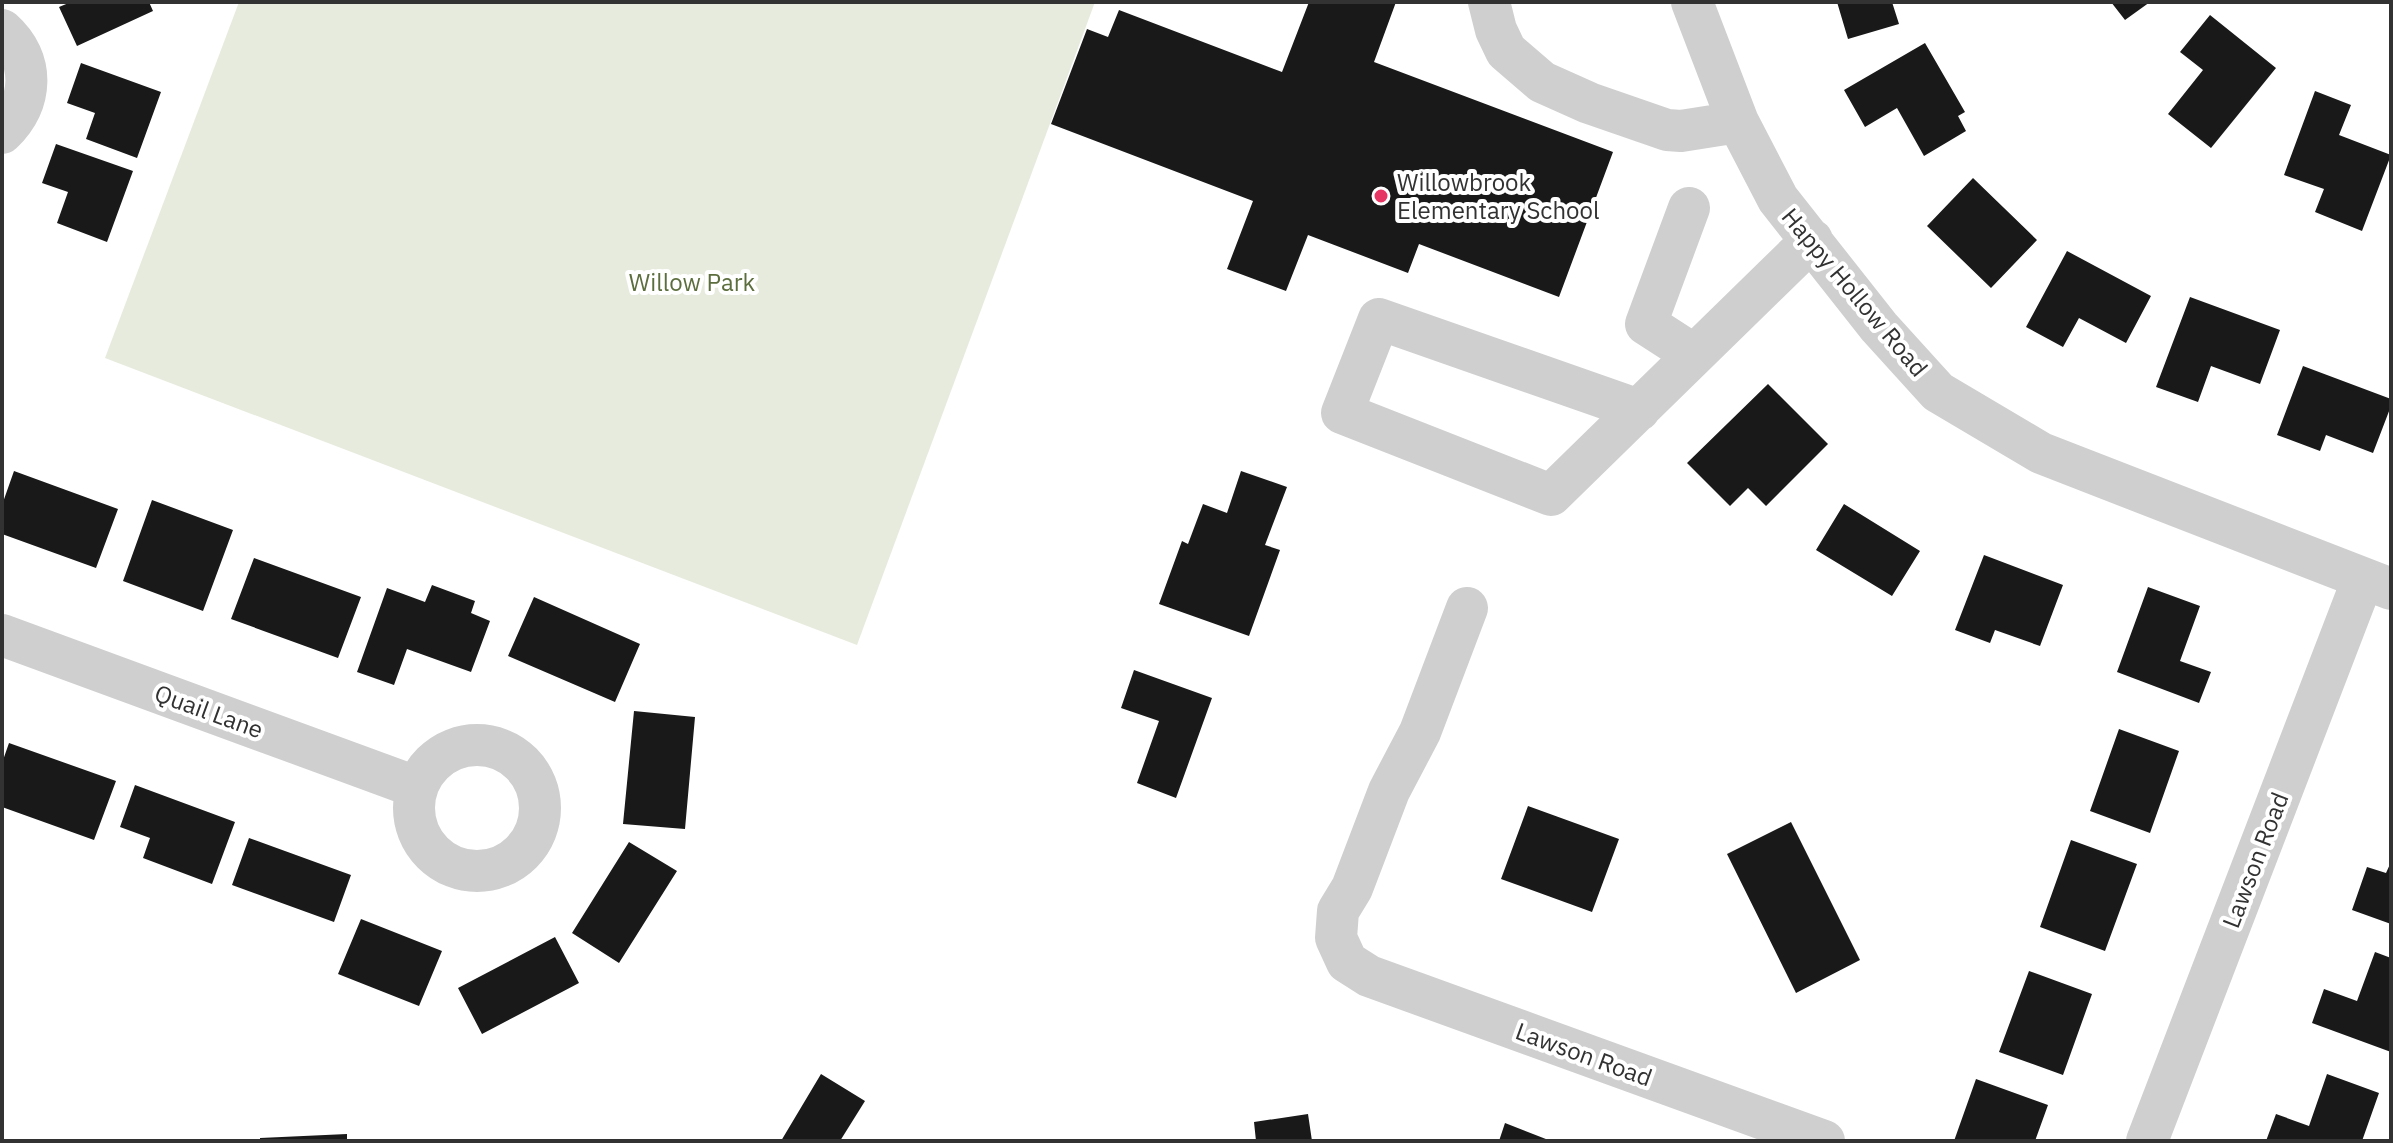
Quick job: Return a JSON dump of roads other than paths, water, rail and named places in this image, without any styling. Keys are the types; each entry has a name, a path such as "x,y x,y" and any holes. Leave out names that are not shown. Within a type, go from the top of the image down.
{"street":[{"path":"1489,2 1496,30 1506,51 1542,82 1589,103 1667,130 1681,131 1738,122"},
{"name":"Happy Hollow Road","path":"1692,2 1738,122 1778,199 1879,327 1938,392 2041,453 2377,584"},
{"path":"2,30 19,50 26,71 26,94 18,115 2,133"},
{"path":"1689,208 1646,324 1694,355"},
{"path":"1639,410 1379,319 1342,413 1551,495 1639,410 1812,240"},
{"name":"Lawson Road","path":"2147,1141 2377,584"},
{"name":"Lawson Road","path":"1467,608 1420,732 1389,791 1352,888 1338,911 1336,938 1347,962 1369,976 1824,1141"},
{"name":"Quail Lane","path":"2,635 416,787"}],"place":[{"name":"Willowbrook Elementary School","path":"1381,196"}],"park label":[{"name":"Willow Park","path":"692,282"}]}
